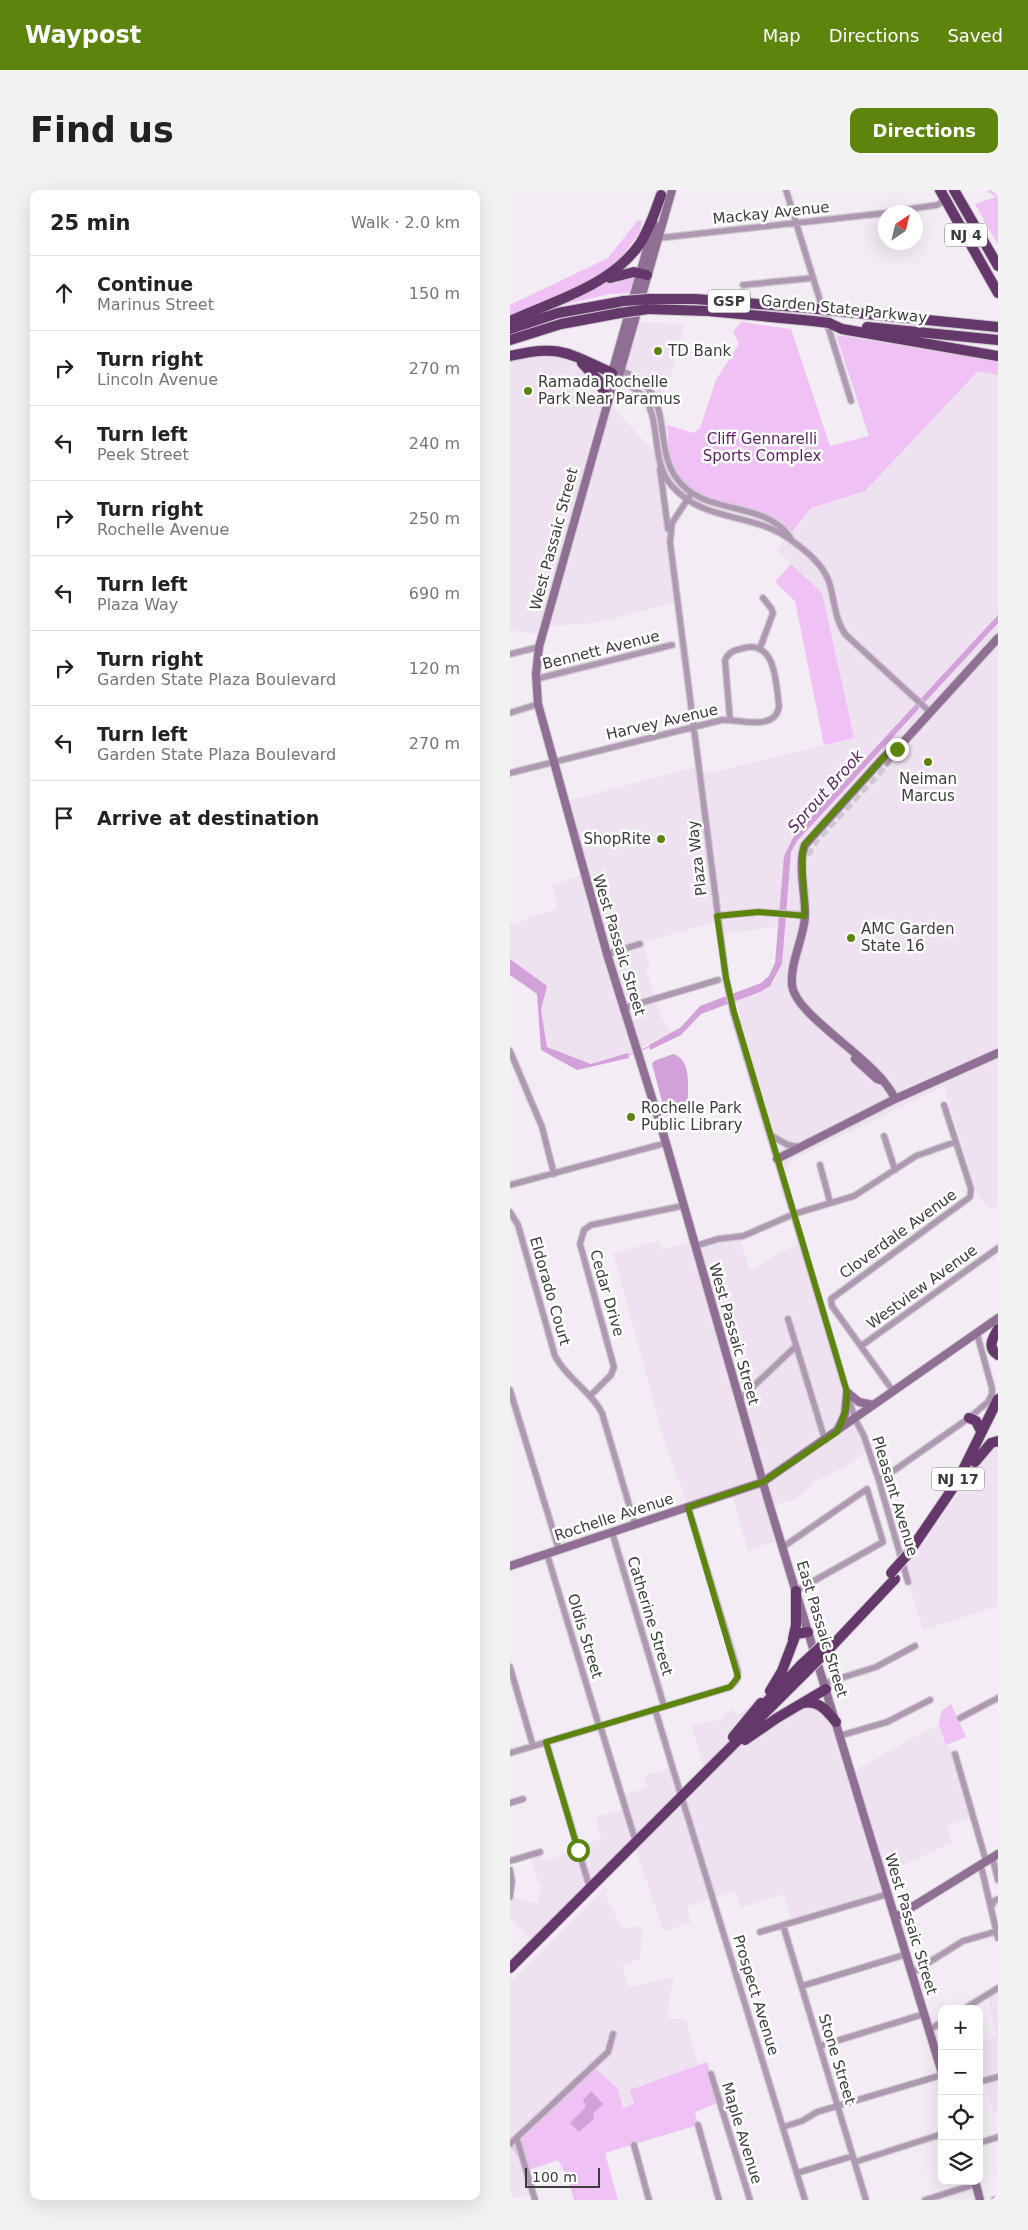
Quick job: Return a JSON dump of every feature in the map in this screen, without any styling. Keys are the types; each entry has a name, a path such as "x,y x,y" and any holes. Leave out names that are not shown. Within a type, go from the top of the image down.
{"highway":[{"name":"NJ 4","path":"940,190 986,269 998,282"},
{"name":"NJ 4","path":"954,190 998,266"},
{"path":"588,286 612,272 632,254 646,232 661,193"},
{"path":"986,269 998,293"},
{"path":"510,321 588,286 620,274 643,274"},
{"name":"Garden State Parkway","path":"510,340 561,324 620,313 648,304 702,299 998,327"},
{"name":"Garden State Parkway","path":"510,329 558,314 624,301 829,323 841,326 998,340"},
{"path":"841,326 998,356"},
{"path":"510,356 550,349 572,355 616,376"},
{"path":"572,355 596,376 607,401"},
{"path":"998,1329 991,1345 992,1350 998,1355"},
{"path":"981,1433 995,1396"},
{"name":"NJ 17","path":"510,1959 634,1836 681,1795 733,1737 829,1645 893,1576 947,1508 975,1462 998,1414"},
{"path":"969,1418 976,1420 981,1433"},
{"name":"NJ 17","path":"909,1557 946,1498 981,1433"},
{"path":"975,1462 991,1444 998,1441"},
{"path":"793,1640 796,1625 796,1591"},
{"path":"733,1737 777,1681 796,1634 808,1632"},
{"name":"NJ 17","path":"510,1968 727,1751 803,1669"},
{"path":"727,1751 825,1686"},
{"path":"799,1704 815,1703 822,1706 836,1722"}],"main road":[{"path":"643,274 659,238 672,190"},
{"path":"643,274 661,193"},
{"name":"West Passaic Street","path":"643,274 539,647 536,679 538,704 606,954 666,1143 682,1206 763,1482"},
{"path":"895,1100 889,1087 875,1070 854,1051 851,1051 805,1007 793,992 793,972 805,916 803,850 808,840 883,758 890,751 897,749 927,709 998,638"},
{"path":"803,870 807,855"},
{"path":"777,1159 895,1100 998,1053"},
{"name":"Rochelle Avenue","path":"510,1566 763,1482 998,1318"},
{"path":"847,1392 859,1402 873,1406"},
{"path":"837,1432 845,1414 847,1392"},
{"name":"East Passaic Street","path":"763,1482 854,1784"},
{"name":"West Passaic Street","path":"854,1784 938,2060"},
{"path":"896,1918 998,1854"},
{"path":"976,2185 980,2200"}],"street":[{"path":"786,190 851,401"},
{"name":"Mackay Avenue","path":"923,207 937,205 946,200"},
{"name":"Mackay Avenue","path":"659,238 878,214"},
{"path":"743,285 812,278"},
{"path":"616,376 633,386 645,399 651,415 659,457 670,542"},
{"path":"616,376 644,383 656,397 662,422 668,465 682,486 691,494 708,502 767,517 784,529 793,541 826,574 842,629 927,709"},
{"path":"659,457 669,484 686,501 698,508 774,530 793,541"},
{"name":"Plaza Way","path":"691,494 672,523 670,542 727,984 732,1007 855,1419"},
{"path":"739,519 741,510"},
{"path":"730,720 724,660 732,651 751,646 760,648 773,613 772,608 763,598"},
{"name":"Bennett Avenue","path":"536,679 672,646"},
{"path":"510,654 539,647"},
{"name":"Harvey Avenue","path":"510,773 693,727 730,720 754,722 772,719 778,713 779,706 772,663 766,652 760,648"},
{"path":"510,712 538,704"},
{"path":"887,763 897,749"},
{"path":"717,916 743,912 805,916"},
{"path":"606,954 640,944"},
{"path":"624,1008 718,980"},
{"path":"510,1051 542,1127 554,1174"},
{"name":"Cloverdale Avenue","path":"861,1346 832,1306 831,1299 966,1202 970,1197 971,1190 944,1105"},
{"path":"770,1135 788,1146 803,1147"},
{"path":"884,1136 895,1170"},
{"path":"695,1246 718,1239 743,1236 794,1214 854,1196 924,1152 955,1142"},
{"path":"510,1185 666,1143"},
{"path":"820,1165 830,1202"},
{"name":"Cedar Drive","path":"590,1396 611,1375 614,1367 580,1244 581,1235 592,1225 682,1206"},
{"name":"Eldorado Court","path":"510,1212 518,1225 556,1356 565,1372 590,1396 602,1413 635,1525"},
{"name":"Westview Avenue","path":"861,1346 998,1248"},
{"path":"788,1319 825,1440"},
{"path":"879,1481 969,1418 995,1396 977,1334"},
{"path":"739,1400 796,1346"},
{"path":"861,1346 893,1392"},
{"path":"510,1390 559,1550"},
{"name":"Pleasant Avenue","path":"855,1419 864,1436 879,1481 908,1582"},
{"name":"Pleasant Avenue","path":"783,1547 867,1489 883,1542 808,1586 796,1591"},
{"path":"510,1753 730,1687 736,1681 738,1672 688,1507"},
{"name":"Catherine Street","path":"612,1532 664,1706"},
{"name":"Oldis Street","path":"547,1554 634,1836"},
{"path":"825,1686 876,1667 915,1646"},
{"path":"510,1667 533,1746"},
{"path":"960,1718 998,1698"},
{"path":"840,1736 887,1722 930,1700"},
{"name":"Prospect Avenue","path":"655,1709 805,2200"},
{"path":"546,1742 588,1882"},
{"path":"955,1754 986,1861"},
{"path":"510,1803 523,1799"},
{"path":"510,1861 540,1852"},
{"path":"998,1880 993,1860 986,1861 981,1866 998,1938"},
{"path":"510,1870 512,1881 510,1898"},
{"path":"760,1932 888,1894"},
{"path":"991,1910 994,1901 998,1899"},
{"name":"Stone Street","path":"783,1925 866,2200"},
{"path":"912,1973 963,1941 997,1931"},
{"path":"802,1986 906,1954"},
{"path":"970,2005 998,1988"},
{"path":"820,2046 924,2014"},
{"path":"929,2030 938,2024"},
{"path":"510,2144 608,2052 613,2034"},
{"name":"Maple Avenue","path":"711,2074 750,2200"},
{"path":"783,2127 838,2106 938,2075"},
{"path":"983,2081 998,2077"},
{"path":"698,2125 719,2200"},
{"path":"797,2173 938,2135"},
{"path":"983,2142 998,2137"},
{"path":"517,2139 535,2200"},
{"path":"634,2145 649,2200"},
{"path":"925,2200 969,2185"},
{"path":"994,2200 998,2199"}],"shaded area":[{"path":"635,322 684,324 670,378 668,378 659,405 650,389 621,370"},
{"path":"572,355 596,376 607,401 659,457 677,602 601,622 545,627 543,635 510,630 510,356"},
{"path":"978,371 998,375 998,1206 990,1210 978,1196 944,1086 791,1160 786,1173 742,1031 736,1001 770,986 777,976 782,964 785,926 723,934 704,778 705,774 853,738 822,593 776,550 811,508 865,491"},
{"path":"998,615 998,623 797,841 791,852 782,964 770,986 760,992 701,1014 681,1035 650,1050 649,1045 681,1027 700,1006 761,983 769,976 775,963 784,856 794,836"},
{"path":"698,766 717,921 643,943 650,967 646,969 661,1016 670,1033 637,1049 637,1052 591,1064 547,1047 541,1010 547,986 510,959 510,925 558,908 552,885 584,874 564,802"},
{"path":"510,959 547,986 541,1010 547,1047 591,1064 628,1053 629,1058 577,1070 541,1050 537,994 510,975"},
{"path":"673,1054 684,1062 688,1076 688,1107 666,1116 652,1064 654,1061"},
{"path":"739,1237 750,1270 802,1241 855,1419 869,1451 824,1479 822,1476 796,1499 770,1507 781,1540 748,1550 731,1493 688,1507 664,1440 613,1253 658,1241 661,1249 693,1241 695,1246"},
{"path":"998,1444 998,1606 923,1630 904,1570 988,1451"},
{"path":"777,1681 733,1737 704,1767 691,1726 721,1719 732,1709 738,1715"},
{"path":"809,1702 836,1722 851,1772 939,1724 946,1745 955,1754 973,1815 946,1827 953,1843 885,1873 888,1894 793,1922 783,1894 740,1908 735,1891 687,1907 691,1922 664,1932 635,1849 742,1743"},
{"path":"672,1767 680,1792 531,1939 510,1919 510,1898 538,1903 541,1885 538,1882 530,1855 540,1852 544,1861 578,1850 578,1847 601,1839 596,1817 625,1809 622,1796 648,1787 644,1776"},
{"path":"605,1888 608,1890 605,1895 622,1928 643,1926 640,1959 623,1966 628,1987 674,1977 666,2019 686,2019 698,2065 630,2090 634,2104 622,2108 526,2171 533,2194 510,2200 510,1982"},
{"path":"998,1988 998,2111 993,2112 985,2081 983,2081 983,2041 997,2037 987,1995"},
{"path":"591,2091 603,2104 593,2114 594,2119 579,2132 570,2123 586,2107 583,2100"}],"green space":[{"path":"986,190 998,190 998,245 975,204 996,197"},
{"path":"638,220 642,221 639,234 610,271 510,316 510,305 608,258"},
{"path":"634,276 630,293 610,294 540,310 597,283"},
{"name":"Cliff Gennarelli Sports Complex","path":"741,322 791,329 830,446 869,436 836,335 998,361 998,375 978,371 865,491 811,508 792,532 770,516 715,502 691,491 681,482 671,464 667,425 694,433 700,428 716,380 739,344 733,332"},
{"path":"791,564 822,593 854,738 824,745 795,601 775,582"},
{"path":"951,1704 966,1737 946,1745 939,1724 941,1712"},
{"path":"707,2062 720,2102 695,2112 698,2125 605,2153 618,2200 574,2200 568,2179 558,2160 526,2171 510,2144 593,2066 618,2089 623,2108 634,2104 630,2090"}],"waterway":[{"name":"Sprout Brook","path":"641,1050 651,1046"},
{"name":"Sprout Brook","path":"628,1055 635,1053"}],"tunnel":[{"path":"807,855 815,841 887,763"}],"place":[{"name":"TD Bank","path":"658,351"},
{"name":"Ramada Rochelle Park Near Paramus","path":"528,391"},
{"name":"Neiman Marcus","path":"928,762"},
{"name":"ShopRite","path":"661,839"},
{"name":"AMC Garden State 16","path":"851,938"},
{"name":"Rochelle Park Public Library","path":"631,1117"}],"route":[{"path":"578,1850 546,1742 730,1687 738,1677 688,1507 773,1477 837,1432 845,1414 847,1392 734,1012 726,978 717,916 743,912 805,916 802,856 804,845 883,758 890,751 897,749"}]}
